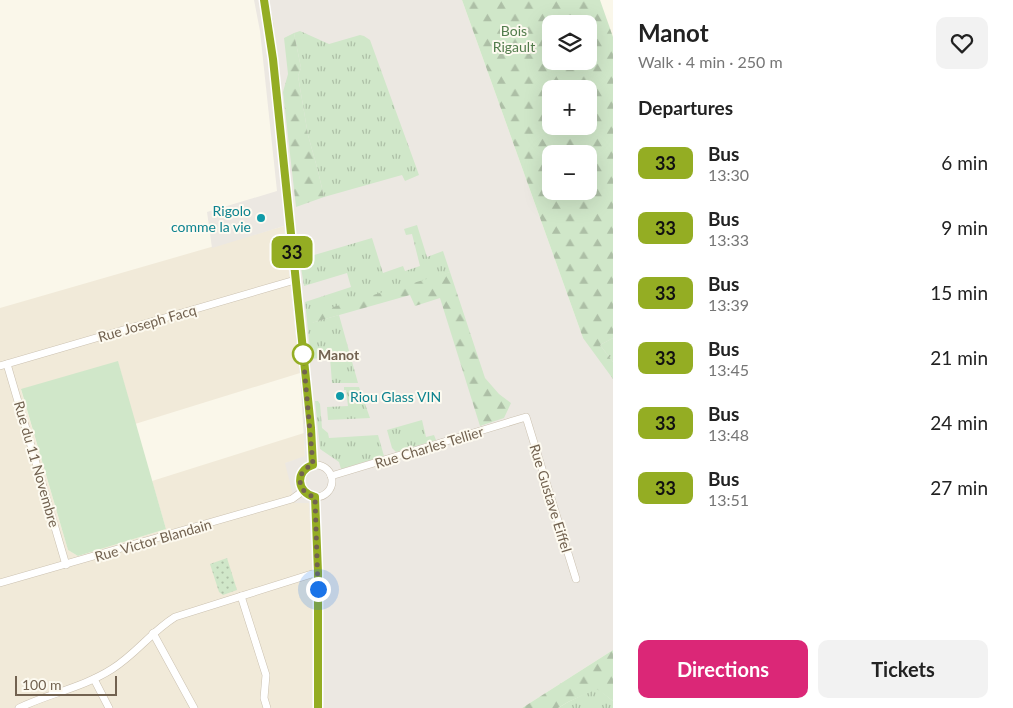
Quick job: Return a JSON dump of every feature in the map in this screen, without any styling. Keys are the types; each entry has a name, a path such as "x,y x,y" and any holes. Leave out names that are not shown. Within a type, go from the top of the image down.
{"street":[{"path":"264,0 273,59 313,465"},
{"name":"Rue Joseph Facq","path":"3,365 295,280"},
{"name":"Rue du 11 Novembre","path":"3,365 66,565"},
{"name":"Rue Charles Tellier","path":"331,476 526,417"},
{"name":"Rue Gustave Eiffel","path":"526,417 576,579"},
{"path":"313,465 326,468 331,476 332,483 326,493 315,497 303,491 299,482 305,469 313,465"},
{"name":"Rue Victor Blandain","path":"0,583 292,499 303,491"},
{"path":"315,497 318,572 318,708"},
{"path":"19,708 61,693 114,668 132,654 160,626 175,617 318,572"},
{"path":"240,596 266,675 264,698 267,708"},
{"path":"153,633 194,708"},
{"path":"94,679 110,708"}],"shaded area":[{"path":"254,0 462,0 583,338 613,322 613,650 522,708 313,708 314,606 309,503 295,503 285,463 305,456 300,373 284,226 212,248 207,212 277,191 260,31"},
{"path":"284,226 300,373 135,424 118,362 21,390 68,550 78,556 166,529 152,481 304,433 305,457 286,463 309,502 314,606 313,708 0,708 0,308"}],"green space":[{"name":"Bois Rigault","path":"462,0 600,0 613,37 613,338 600,345 613,362 613,379 583,338"},
{"path":"300,31 329,44 360,35 370,40 419,175 405,181 402,175 324,197 308,135 298,76 301,68 294,33"},
{"path":"294,33 301,68 298,76 308,135 324,197 296,207 283,92 288,74 284,38"},
{"path":"417,225 427,257 443,251 450,272 311,323 339,315 358,383 332,383 330,357 311,359 305,302 351,287 347,273 304,286 300,261 304,258 372,238 383,273 403,266 405,271 420,266 412,234 406,235 404,229"},
{"path":"450,272 485,378 499,394 511,403 504,418 480,426 440,298 415,306 410,295 311,323 310,314"},
{"path":"613,338 613,362 600,345"},
{"path":"118,361 166,529 78,556 68,550 21,389"},
{"path":"344,387 359,387 370,418 328,420 327,407 348,406"},
{"path":"315,401 318,401 320,404 322,428 328,433 329,438 378,435 384,456 341,469 339,462 320,449"},
{"path":"422,420 426,437 434,435 436,440 396,452 392,448 387,430"},
{"path":"227,558 237,590 223,595 219,592 210,564"},
{"path":"613,650 613,701 597,689 558,708 522,708"},
{"path":"597,688 613,701 613,708 558,708 568,702"}],"bus line":[{"name":"33","path":"264,0 269,22 311,428 313,465 305,469 299,482 300,487 306,494 315,497 318,572 318,708"}],"place":[{"name":"Rigolo comme la vie","path":"261,218"},
{"name":"Manot","path":"303,354"},
{"name":"Riou Glass VIN","path":"340,396"}],"route":[{"path":"303,354 313,465 305,469 299,482 300,487 306,494 315,497 318,589"}]}
